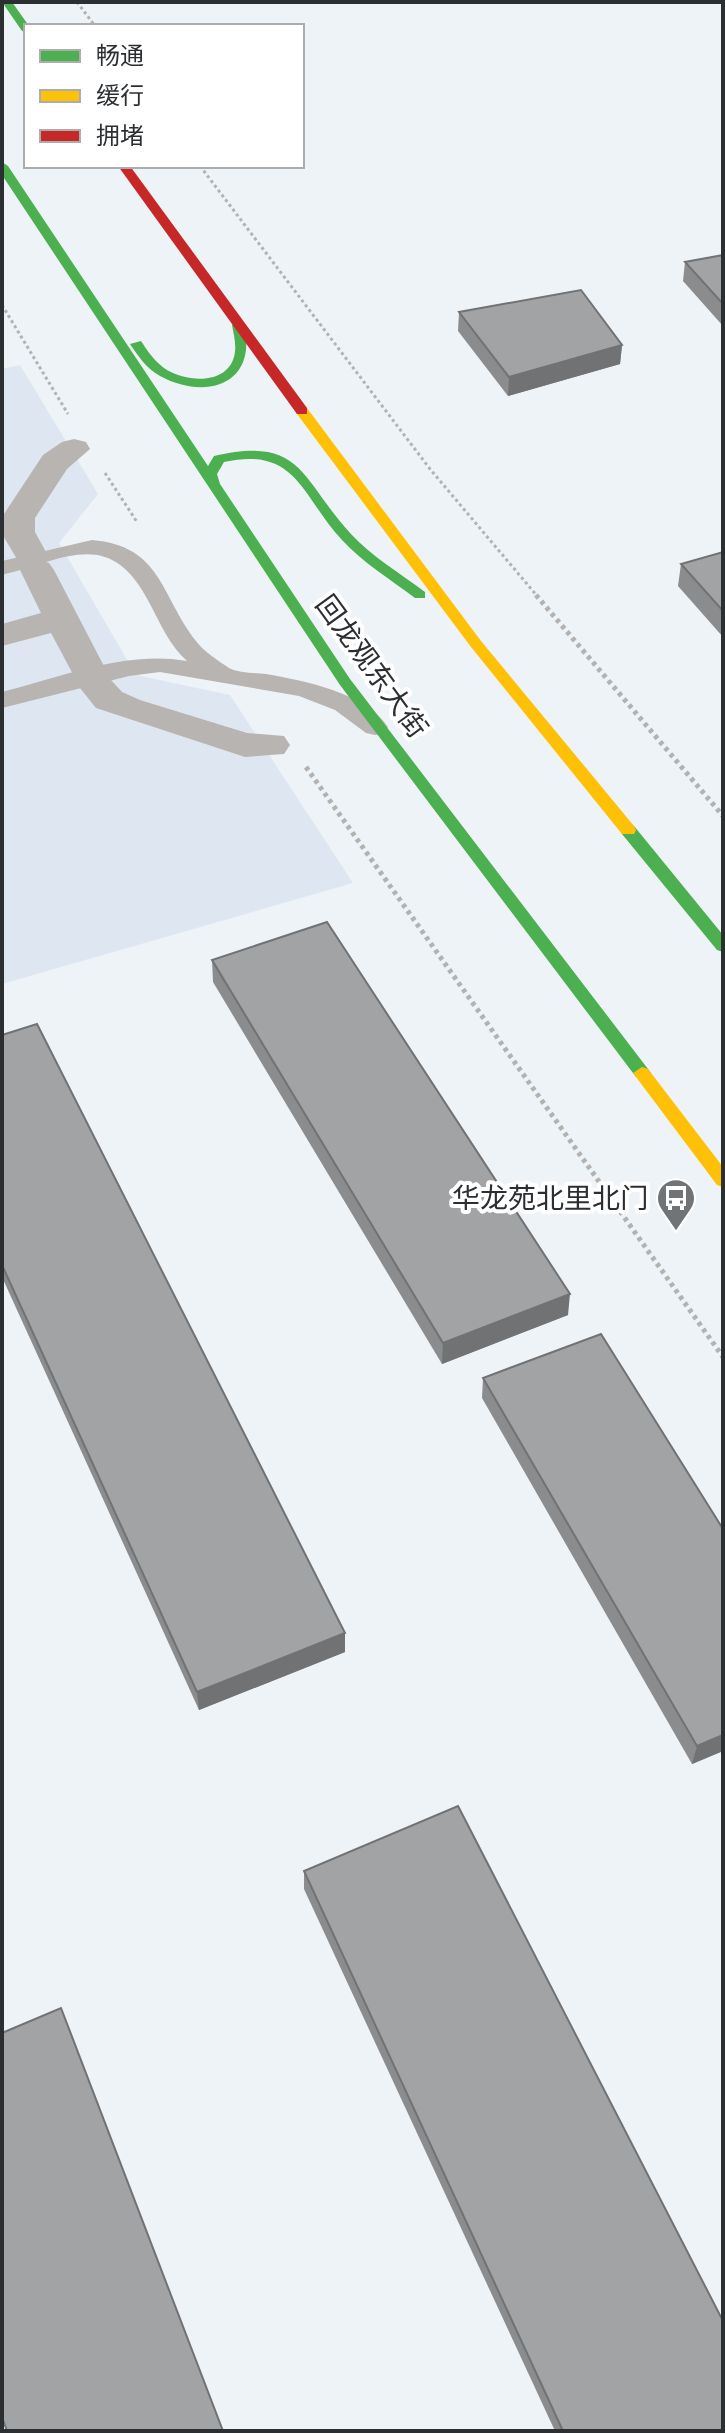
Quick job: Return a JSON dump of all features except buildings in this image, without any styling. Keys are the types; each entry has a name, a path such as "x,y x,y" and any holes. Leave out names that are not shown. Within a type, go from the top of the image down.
{"main road":[{"path":"7,2 24,26"},
{"name":"回龙观东大街","path":"2,166 345,682 723,1180"},
{"path":"125,168 238,325 476,644 723,946"},
{"path":"64,261 106,299 148,361 171,377 206,380 239,368 246,350 238,325"},
{"path":"216,491 210,474 219,459 246,451 265,452 281,458 293,468 346,537 455,621 476,644"}],"street":[{"path":"75,438 18,518 18,532 23,563 62,619 93,679 109,700 127,708 245,745 271,745"},
{"path":"2,635 62,619"}],"lane":[{"path":"23,563 82,548 102,547 121,551 143,570 189,649 208,664 242,678"},
{"path":"2,700 144,665 174,665 304,689 344,704 381,732 405,760"}],"path":[{"path":"77,2 94,24"},
{"path":"202,168 412,447 723,816"},
{"path":"2,305 75,438"},
{"path":"103,469 141,528"},
{"path":"305,766 723,1357"}],"shaded area":[{"path":"20,365 98,494 59,543 136,675 230,695 353,883 2,984 2,369"}],"traffic: fast":[{"path":"7,2 24,26"},
{"path":"2,166 345,682 642,1073"},
{"path":"136,344 146,358 167,375 198,383 212,382 225,377 241,358 238,325"},
{"path":"216,491 210,474 219,459 245,453 266,454 282,461 296,472 355,546 420,595"},
{"path":"628,830 723,946"}],"traffic: slow":[{"path":"302,411 476,644 628,830"},
{"path":"642,1073 723,1180"}],"traffic: jam":[{"path":"125,168 302,411"}],"place":[{"name":"华龙苑北里北门","path":"676,1232"}]}
